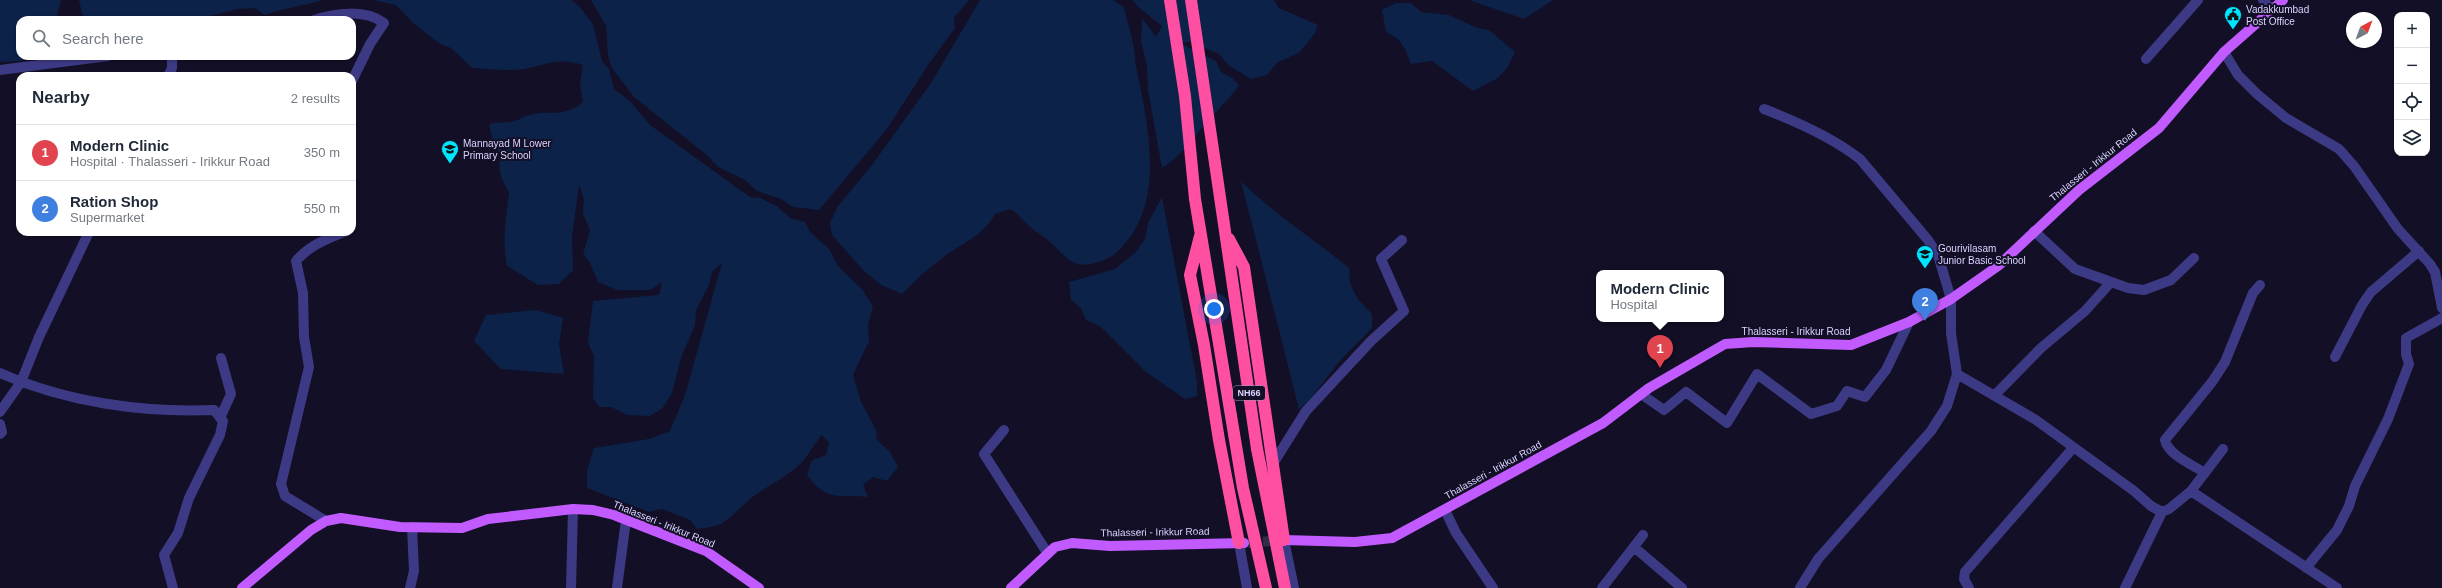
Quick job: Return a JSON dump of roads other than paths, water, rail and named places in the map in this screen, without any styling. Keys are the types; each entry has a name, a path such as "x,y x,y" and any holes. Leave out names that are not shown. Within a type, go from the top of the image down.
{"highway":[{"name":"NH66","path":"1170,0 1185,96 1195,199 1243,488 1266,588"},
{"name":"NH66","path":"1191,0 1257,449 1285,588"},
{"path":"1224,231 1244,267 1274,462 1284,540"},
{"path":"1201,232 1190,275 1204,345 1219,440 1242,543"}],"main road":[{"name":"Thalasseri - Irikkur Road","path":"1284,540 1355,542 1392,538 1604,423 1641,394 1725,344 1753,342 1851,345 1909,322 1951,299 1998,266 2079,190 2159,128 2224,52 2284,0"},
{"name":"Thalasseri - Irikkur Road","path":"242,588 311,530 326,521 341,518 412,527 462,528 488,519 573,509 593,510 614,515 706,551 759,588"},
{"name":"Thalasseri - Irikkur Road","path":"1011,588 1055,547 1072,543 1110,546 1242,543"}],"street":[{"path":"2146,59 2198,0"},
{"path":"2263,0 2272,10"},
{"path":"341,16 355,14 375,16 384,23 370,44 356,73"},
{"path":"2224,52 2238,75 2257,94 2286,118 2339,149 2354,166 2398,229 2419,251 2435,272 2442,308"},
{"path":"0,70 77,60"},
{"path":"170,72 172,68 172,60"},
{"path":"1764,109 1812,130 1847,148 1860,159 1928,240 1938,255 1951,299 1951,333 1957,374 1947,406 1932,431 1818,560 1800,588"},
{"path":"2034,231 2075,269 2128,288 2144,290 2171,280 2194,258"},
{"path":"0,412 21,382 39,337 87,236"},
{"path":"326,521 286,496 281,484 309,367 304,337 302,292 296,261 305,251 318,242 334,236"},
{"path":"1274,462 1306,412 1371,341 1404,311 1381,259 1402,240"},
{"path":"2335,357 2362,305 2372,292 2419,251"},
{"path":"1995,395 2041,348 2085,311 2110,282"},
{"path":"2205,472 2173,452 2166,446 2165,440 2212,382 2225,362 2253,293 2260,285"},
{"path":"2306,568 2337,530 2349,506 2355,486 2388,419 2409,364 2405,350 2406,338 2442,318"},
{"path":"1641,394 1664,410 1686,392 1727,423 1757,374 1811,414 1837,406 1847,391 1865,397 1886,370 1909,322"},
{"path":"220,358 231,394 220,418"},
{"path":"0,373 21,382 88,400 164,409 214,410 223,421 220,435 189,498 178,533 164,555 173,588"},
{"path":"1957,374 2036,420 2072,448 2134,491 2151,506 2162,512"},
{"path":"0,424 2,432 0,434"},
{"path":"1004,430 984,454 1048,554"},
{"path":"1969,588 1964,580 1965,572 2072,448"},
{"path":"2125,588 2162,512 2169,509 2191,491 2223,448"},
{"path":"2191,491 2337,588"},
{"path":"571,588 573,509"},
{"path":"1445,510 1456,533 1492,588"},
{"path":"617,588 626,520"},
{"path":"410,588 414,571 412,527"},
{"path":"1602,588 1643,535"},
{"path":"1284,540 1294,588"},
{"path":"1242,543 1248,588"},
{"path":"1634,547 1682,588"}],"water":[{"path":"0,0 61,0 57,16 16,16 16,60 22,60 0,62"},
{"path":"79,0 323,0 265,15 255,8 238,9 210,16 84,16 82,14"},
{"path":"373,0 571,0 579,6 593,24 602,61 609,69 614,89 630,101 650,125 750,197 760,198 777,206 790,218 805,222 810,232 829,249 838,266 863,290 873,307 868,324 869,341 853,375 861,402 876,430 877,440 890,452 898,467 887,481 873,477 863,485 868,497 834,495 821,490 807,475 812,460 826,455 829,443 822,435 804,460 793,470 754,496 724,522 711,527 697,529 690,520 662,509 649,512 587,488 587,471 594,448 649,439 670,431 685,395 722,263 712,272 709,285 696,310 695,325 681,358 672,393 662,409 649,416 627,415 611,407 599,407 593,398 594,356 588,343 593,301 659,295 662,282 650,290 617,290 598,282 590,263 583,254 590,230 583,214 584,199 579,185 572,237 573,270 559,284 538,285 507,266 505,238 509,192 500,174 499,165 501,155 493,142 489,124 511,122 537,113 562,112 576,107 583,102 580,84 583,65 561,62 515,70 472,68 451,48 440,44 412,22 396,5"},
{"path":"591,0 969,0 954,18 955,28 928,65 887,129 819,210 793,207 781,199 757,191 745,180 718,167 708,156 634,97 612,68 608,56 606,26"},
{"path":"980,0 1113,0 1124,7 1134,49 1148,136 1150,161 1149,187 1143,210 1133,233 1117,252 1109,258 1088,265 1074,263 1068,259 1050,241 1010,209 995,214 990,222 978,234 941,259 902,294 881,285 863,270 832,235 830,223 838,206 872,165 931,83"},
{"path":"1133,0 1274,0 1279,8 1318,25 1315,33 1300,52 1277,63 1267,75 1251,79 1228,65 1219,54 1190,42 1180,43 1216,61 1221,72 1231,77 1239,85 1185,148 1162,168 1148,90 1147,67 1141,41 1142,18 1156,37 1162,26 1138,7"},
{"path":"1469,0 1553,0 1524,19"},
{"path":"1396,3 1411,3 1421,12 1449,15 1477,28 1489,30 1515,52 1507,68 1498,78 1473,91 1432,61 1411,64 1405,49 1398,39 1386,32 1382,10"},
{"path":"1241,181 1266,204 1349,268 1350,283 1357,298 1372,314 1372,328 1339,362 1310,399 1299,409"},
{"path":"1162,197 1197,382 1197,396 1185,399 1146,372 1100,326 1086,320 1081,308 1071,300 1069,282 1115,269 1136,252 1145,239 1148,223"},
{"path":"536,310 563,318 559,344 564,374 501,369 474,341 486,315"}],"tunnel":[{"path":"1248,543 1282,540"}],"place":[{"name":"Vadakkumbad Post Office","path":"2233,30"},
{"name":"Mannayad M Lower Primary School","path":"450,164"},
{"name":"Gourivilasam Junior Basic School","path":"1925,269"},
{"name":"Ration Shop","path":"1925,321"},
{"name":"Modern Clinic","path":"1660,368"}]}
